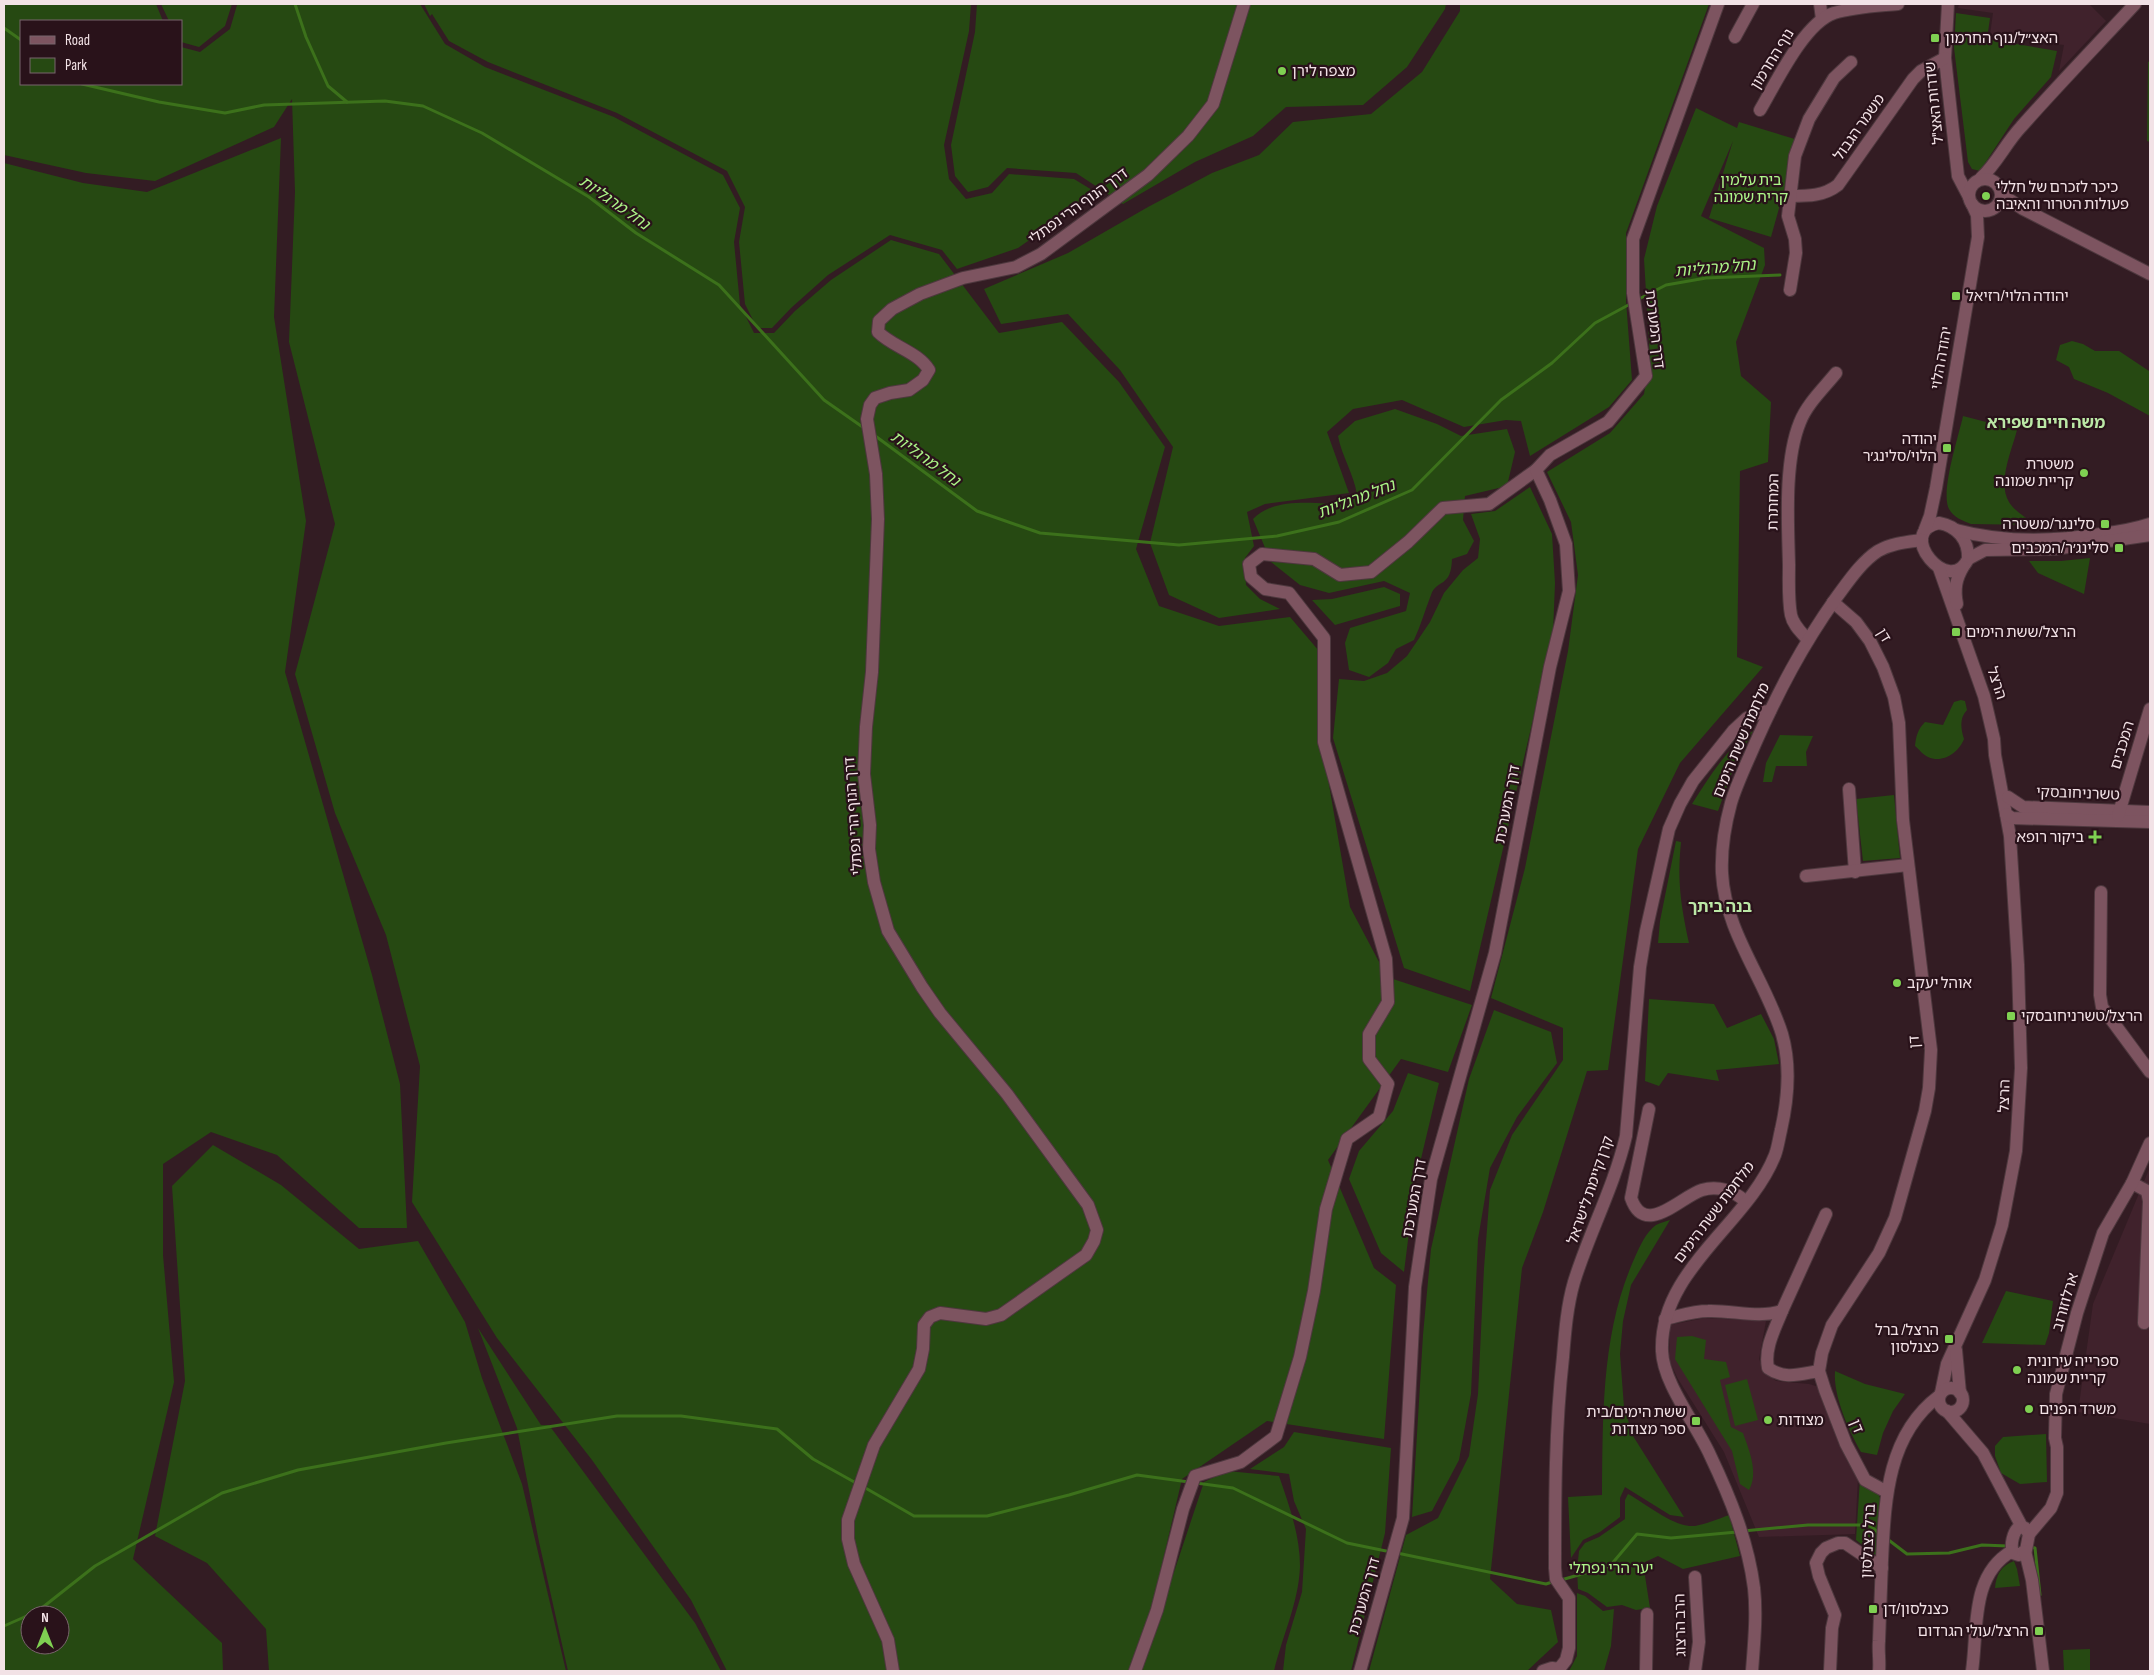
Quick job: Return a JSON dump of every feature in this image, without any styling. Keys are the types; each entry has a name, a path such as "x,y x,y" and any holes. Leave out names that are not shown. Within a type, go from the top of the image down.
{"street":[{"name":"דרך הנוף הרי נפתלי","path":"893,1671 888,1640 854,1564 848,1540 848,1520 874,1445 919,1369 924,1325 930,1317 940,1313 986,1319 1001,1315 1086,1255 1094,1242 1097,1230 1088,1205 1008,1094 946,1020 922,987 888,931 874,882 869,849 870,824 864,774 866,727 872,690 878,519 876,474 867,419 870,405 875,398 909,390 923,380 929,370 924,362 886,341 878,332 879,321 892,309 920,294 963,278 1016,267 1041,254 1148,175 1188,136 1213,104 1244,4"},
{"name":"דרך המערכת","path":"1360,1671 1403,1518 1415,1287 1431,1179 1495,953 1550,667 1569,591 1566,544 1550,500 1536,470 1550,455 1608,422 1646,376 1633,294 1633,239 1718,4"},
{"path":"1735,37 1753,4"},
{"path":"1820,4 1822,19"},
{"name":"נוף החרמון","path":"1760,110 1805,36 1822,19 1834,13 1898,4"},
{"name":"שדרות האצ\"ל","path":"1948,4 1945,58 1957,169 1959,180 1970,200"},
{"path":"2023,209 1994,208 1980,210 1970,200 1969,189 1994,165 2006,145 2135,4"},
{"name":"משמר הגבול","path":"1790,196 1817,195 1831,190 1838,185 1914,79 1921,71 1945,58"},
{"path":"1790,290 1796,252 1796,239 1788,216 1796,156 1809,119 1834,78 1851,62"},
{"path":"1994,208 2001,199 1999,164 2006,145"},
{"path":"1957,169 1967,180 1992,180 2007,198 2023,209 2150,274"},
{"name":"יהודה הלוי","path":"1923,535 1930,516 1936,484 1978,237 1977,215 1970,200"},
{"name":"יהודה הלוי","path":"1978,237 1994,208"},
{"name":"המחתרת","path":"1808,640 1794,621 1790,602 1788,536 1790,469 1793,446 1803,414 1836,374"},
{"path":"1135,1671 1157,1610 1183,1509 1195,1476 1241,1462 1276,1436 1300,1357 1314,1291 1326,1209 1347,1139 1380,1117 1388,1084 1369,1058 1370,1034 1388,1002 1386,959 1324,742 1324,638 1288,593 1265,589 1251,577 1250,564 1262,554 1282,555 1314,559 1340,575 1371,572 1408,542 1443,508 1489,504 1536,470"},
{"name":"יהודה הלוי","path":"1936,484 1941,512 1953,527"},
{"path":"2150,524 2110,533 2054,540 1978,536 1939,523 1932,524 1923,535 1924,550 1939,568 1954,571 1985,550 2054,549 2150,534"},
{"path":"1953,527 1966,544 1966,563"},
{"name":"מלחמת ששת הימים","path":"1752,1671 1755,1631 1754,1590 1744,1540 1737,1518 1709,1453 1666,1374 1662,1349 1666,1319 1680,1287 1691,1269 1764,1175 1775,1154 1786,1104 1786,1055 1782,1036 1774,1012 1732,920 1722,874 1726,825 1732,800 1770,711 1808,640 1834,602 1867,560 1879,550 1892,544 1923,535"},
{"name":"הרצל","path":"1965,638 1956,598 1956,584 1957,576 1966,563"},
{"name":"הרצל","path":"1939,568 1986,702 1994,739 1995,755 2009,816"},
{"name":"דן","path":"1834,602 1856,622 1870,641 1883,667 1894,697 1899,723 1903,820 1931,1050 1926,1103 1895,1218 1879,1254 1832,1325 1822,1353 1819,1371 1839,1426 1865,1480 1887,1492"},
{"name":"המכבים","path":"2118,815 2150,709"},
{"name":"קרן קיימת לישראל","path":"1543,1671 1552,1668 1559,1670 1566,1660 1569,1648 1569,1598 1556,1579 1555,1568 1555,1440 1568,1310 1574,1283 1620,1162 1626,1136 1640,967 1663,849 1680,804 1703,769 1733,731 1747,718 1761,712 1770,711"},
{"name":"הרצל","path":"1940,1394 1947,1364 1985,1280 1996,1249 2004,1218 2016,1151 2021,1068 2018,965 2008,797 2001,754 1994,739"},
{"path":"1849,790 1855,872"},
{"name":"טשרניחובסקי","path":"2008,797 2023,807 2118,815 2150,822"},
{"name":"טשרניחובסקי","path":"2009,816 2118,815 2150,812"},
{"path":"1806,876 1908,865"},
{"path":"2101,892 2100,995 2102,1007 2150,1072"},
{"path":"1649,1109 1631,1198 1634,1206 1646,1215 1655,1215 1702,1190 1712,1189 1736,1193 1745,1201"},
{"name":"ארלוזורוב","path":"2056,1498 2058,1488 2055,1438 2056,1394 2077,1313 2103,1233 2132,1183 2150,1143"},
{"path":"2132,1183 2147,1191 2149,1201 2148,1276 2144,1323"},
{"path":"1819,1371 1788,1376 1776,1373 1768,1368 1766,1358 1782,1311 1826,1214"},
{"path":"1666,1319 1705,1311 1772,1315 1782,1311"},
{"name":"הרצל","path":"1956,1347 1964,1418 1970,1438"},
{"path":"1917,1419 1946,1411 1955,1411 1961,1398 1951,1388 1940,1394 1939,1403 1946,1411"},
{"name":"ברל כצנלסון","path":"1879,1671 1882,1568 1887,1492 1893,1463 1899,1446 1909,1428 1927,1405 1940,1394"},
{"name":"הרצל","path":"1946,1411 1983,1453 2023,1530"},
{"path":"1859,1468 1870,1477 1879,1476 1893,1463"},
{"name":"הרצל","path":"2001,1488 2023,1530"},
{"path":"2043,1671 2032,1580 2019,1552 2023,1530 2056,1498"},
{"path":"2023,1530 2051,1508 2056,1498"},
{"path":"2014,1512 2028,1518 2038,1517"},
{"path":"1830,1671 1832,1628 1835,1615 1819,1576 1816,1563 1820,1553 1838,1543 1845,1543 1882,1568"},
{"path":"1972,1671 1982,1587 1989,1572 1998,1560 2019,1552"},
{"name":"הרב הרצוג","path":"1695,1577 1699,1642 1696,1671"},
{"path":"1980,1671 1987,1612 1986,1603 1981,1594"},
{"path":"1646,1671 1647,1614"}],"shaded area":[{"path":"1959,4 2089,4 2106,21 2059,71 2064,45 1990,35 1993,13 1958,8"},
{"path":"2150,1167 2150,1424 2078,1412 2093,1304"},
{"name":"מצודות","path":"1705,1318 1766,1321 1759,1359 1764,1371 1776,1381 1809,1384 1819,1387 1847,1461 1858,1478 1855,1534 1759,1537 1724,1452 1678,1379 1669,1360 1670,1325"}],"green space":[{"path":"4,4 156,4 163,20 20,20 20,85 182,85 182,47 200,52 230,29 237,5 420,4 445,44 485,67 614,117 723,175 740,208 734,242 740,305 754,333 774,333 795,311 831,280 891,240 939,254 999,333 1062,322 1119,382 1165,447 1136,549 1159,606 1219,626 1290,617 1319,651 1321,738 1350,907 1387,977 1472,1005 1448,1072 1401,1059 1328,1160 1374,1268 1396,1285 1384,1439 1267,1421 1182,1479 1147,1628 1131,1671 727,1671 691,1600 592,1460 497,1338 412,1202 420,1066 386,935 335,813 295,674 335,524 289,342 295,192 292,99 274,127 155,181 86,173 4,155"},
{"path":"161,4 232,4 225,26 199,47 182,42 182,20 169,20"},
{"path":"424,4 971,4 969,31 944,145 949,179 966,199 992,193 1009,174 1074,179 1097,193 1018,248 957,269 942,250 890,235 828,275 772,328 757,328 745,304 739,242 745,207 727,171 617,113 488,62 449,41 432,14 430,16"},
{"path":"977,4 1446,4 1445,9 1407,67 1363,105 1286,107 1253,136 1195,162 1123,204 1076,173 1007,168 988,187 968,192 955,176 951,145 975,32"},
{"path":"1460,4 1709,4 1626,233 1626,301 1632,380 1609,407 1530,456 1521,421 1506,420 1464,427 1402,400 1353,409 1327,432 1349,493 1265,504 1247,512 1254,546 1245,558 1246,585 1260,599 1280,609 1219,618 1169,595 1150,543 1173,447 1120,370 1068,314 1001,324 984,289 1068,253 1212,173 1259,155 1293,122 1371,114 1422,72 1460,11"},
{"path":"1956,13 1990,18 1987,39 2057,51 2051,77 2014,119 1980,171 1972,169 1968,162 1954,48"},
{"path":"2150,61 2150,142 2147,141 2148,62"},
{"name":"בית עלמין קרית שמונה","path":"1696,108 1737,128 1739,122 1798,140 1771,237 1709,218 1733,141 1701,216 1764,248 1765,265 1736,342 1741,376 1771,402 1768,462 1740,471 1737,657 1763,667 1680,763 1638,849 1608,1070 1587,1071 1543,1212 1522,1268 1490,1579 1517,1604 1551,1610 1558,1642 1527,1671 1369,1671 1406,1535 1438,1518 1469,1456 1478,1394 1490,1190 1512,1135 1563,1060 1563,1028 1491,998 1525,868 1568,651 1578,575 1571,522 1547,472 1610,433 1644,394 1650,359 1644,259 1657,206"},
{"path":"281,138 274,317 306,521 285,672 372,975 400,1084 407,1228 359,1228 277,1155 211,1132 163,1164 163,1255 174,1382 133,1559 222,1643 223,1671 4,1671 4,163 83,183 147,192"},
{"path":"2072,341 2083,344 2095,351 2119,351 2149,371 2150,416 2108,393 2074,379 2069,367 2056,360 2060,345"},
{"path":"1395,409 1437,424 1461,436 1507,429 1515,452 1507,486 1465,496 1463,520 1474,541 1467,554 1452,559 1449,575 1437,586 1431,595 1414,640 1396,649 1388,663 1369,677 1349,670 1345,643 1350,628 1406,611 1410,593 1384,581 1329,593 1300,585 1271,562 1253,519 1262,512 1285,504 1347,505 1357,495 1338,436 1355,421"},
{"path":"1963,416 2017,430 2004,485 2009,502 2014,509 2036,525 1971,524 1951,512 1947,501 1948,477"},
{"path":"1530,487 1552,534 1555,583 1553,633 1470,991 1404,968 1333,738 1339,679 1364,681 1387,673 1407,656 1430,622 1444,593 1463,570 1478,558 1480,539 1471,514 1495,511"},
{"path":"2090,558 2084,594 2038,573 2029,561 2061,561"},
{"path":"1384,587 1400,594 1400,606 1335,625 1312,600 1332,599"},
{"path":"1965,701 1967,710 1962,720 1964,739 1962,744 1950,756 1945,758 1934,759 1926,756 1915,746 1921,727 1925,722 1943,725 1954,702"},
{"path":"1753,731 1735,764 1718,811 1692,804 1726,755"},
{"path":"1780,735 1813,736 1806,752 1807,766 1776,766 1772,782 1763,782 1766,763"},
{"path":"1894,795 1900,858 1863,861 1856,799"},
{"path":"1676,841 1681,842 1680,893 1689,943 1658,943 1660,921"},
{"path":"1649,999 1714,1004 1727,1028 1761,1014 1774,1039 1779,1064 1716,1070 1719,1081 1668,1073 1659,1086 1645,1081"},
{"path":"1494,1010 1551,1032 1557,1063 1517,1117 1490,1168 1478,1239 1471,1394 1459,1460 1432,1511 1412,1517 1423,1335 1431,1249 1469,1079"},
{"path":"1408,1073 1439,1083 1415,1184 1404,1272 1381,1253 1349,1179 1359,1151 1393,1111"},
{"path":"213,1145 281,1185 359,1249 418,1241 465,1322 482,1378 522,1484 566,1671 269,1671 266,1629 207,1563 155,1536 185,1381 172,1186"},
{"path":"1670,1220 1631,1285 1623,1321 1620,1354 1624,1407 1633,1436 1684,1517 1670,1515 1625,1487 1620,1498 1620,1517 1600,1532 1583,1540 1571,1558 1568,1497 1602,1495 1606,1374 1616,1314 1624,1285 1646,1235 1656,1225"},
{"path":"2006,1291 2053,1301 2049,1333 2045,1345 1982,1343"},
{"path":"478,1328 541,1425 549,1425 695,1623 721,1671 568,1671 539,1542 517,1428"},
{"path":"1692,1336 1706,1340 1704,1359 1726,1362 1730,1377 1720,1380 1731,1427 1743,1433 1750,1454 1753,1476 1749,1490 1740,1484 1732,1451 1675,1359 1677,1337"},
{"path":"1835,1371 1865,1384 1905,1394 1893,1411 1883,1433 1877,1455 1861,1452 1852,1434 1839,1402"},
{"path":"1747,1379 1758,1420 1735,1426 1725,1385"},
{"path":"1294,1432 1391,1448 1385,1533 1351,1671 1283,1671 1286,1645 1302,1592 1306,1529 1294,1501 1289,1474 1250,1469 1284,1447"},
{"path":"2046,1434 2047,1482 2020,1484 2001,1473 1995,1456 1995,1446 2003,1437"},
{"path":"1227,1471 1279,1476 1296,1532 1300,1554 1297,1593 1274,1671 1141,1671 1204,1482"},
{"path":"1860,1479 1876,1489 1880,1498 1878,1557 1856,1540"},
{"name":"יער הרי נפתלי","path":"1628,1494 1670,1519 1687,1526 1699,1525 1729,1515 1740,1556 1683,1569 1658,1556 1643,1563 1650,1608 1636,1610 1622,1605 1607,1607 1588,1593 1578,1589 1579,1551 1585,1543 1599,1537 1625,1519 1625,1500"},
{"path":"2014,1561 2020,1586 1995,1588 2000,1571"},
{"path":"1577,1593 1585,1596 1603,1611 1614,1609 1611,1646 1604,1671 1569,1671 1577,1656"},
{"path":"2090,1649 2090,1671 2064,1671 2063,1650"}],"waterway":[{"path":"295,4 306,37 328,86 347,102"},
{"name":"נחל מרגליות","path":"4,28 20,39"},
{"name":"נחל מרגליות","path":"86,85 159,102 225,113 264,105 385,101 423,106 482,133 589,197 636,233 719,285 824,400 864,428"},
{"name":"נחל מרגליות","path":"1637,300 1666,285 1706,278 1780,275"},
{"name":"נחל מרגליות","path":"874,435 977,511 1040,533 1179,545 1277,536 1339,522 1412,490 1501,400 1552,363 1595,323 1632,303"},
{"path":"4,1626 38,1611 95,1566 222,1493 298,1470 446,1443 617,1416 681,1416 777,1429 813,1459 856,1483"},
{"path":"862,1486 914,1516 987,1516 1137,1475 1189,1482"},
{"path":"1196,1483 1233,1488 1347,1543 1391,1552"},
{"path":"1743,1531 1808,1525 1869,1525 1879,1533"},
{"path":"1561,1580 1610,1566 1637,1534 1671,1538 1737,1532"},
{"path":"1886,1538 1907,1554 1949,1553 1982,1545 2008,1546"},
{"path":"2030,1547 2035,1548 2040,1595"},
{"path":"1397,1553 1546,1584 1555,1581"}],"place":[{"name":"האצ״ל/נוף החרמון","path":"1935,38"},
{"name":"מצפה לירן","path":"1282,71"},
{"name":"כיכר לזכרם של חללי פעולות הטרור והאיבה","path":"1986,196"},
{"name":"יהודה הלוי/רזיאל","path":"1956,296"},
{"name":"יהודה הלוי/סלינג׳ר","path":"1947,448"},
{"name":"משטרת קריית שמונה","path":"2084,473"},
{"name":"סלינגר/משטרה","path":"2105,524"},
{"name":"סלינג׳ר/המכבים","path":"2119,548"},
{"name":"הרצל/ששת הימים","path":"1956,632"},
{"name":"ביקור רופא","path":"2095,837"},
{"name":"אוהל יעקב","path":"1897,983"},
{"name":"הרצל/טשרניחובסקי","path":"2011,1016"},
{"name":"הרצל/ ברל כצנלסון","path":"1949,1339"},
{"name":"ספרייה עירונית קריית שמונה","path":"2017,1370"},
{"name":"משרד הפנים","path":"2029,1409"},
{"name":"מצודות","path":"1768,1420"},
{"name":"ששת הימים/בית ספר מצודות","path":"1696,1421"},
{"name":"כצנלסון/דן","path":"1873,1609"},
{"name":"הרצל/עולי הגרדום","path":"2039,1631"}],"district":[{"name":"משה חיים שפירא","path":"2046,422"},
{"name":"בנה ביתך","path":"1720,906"}]}
